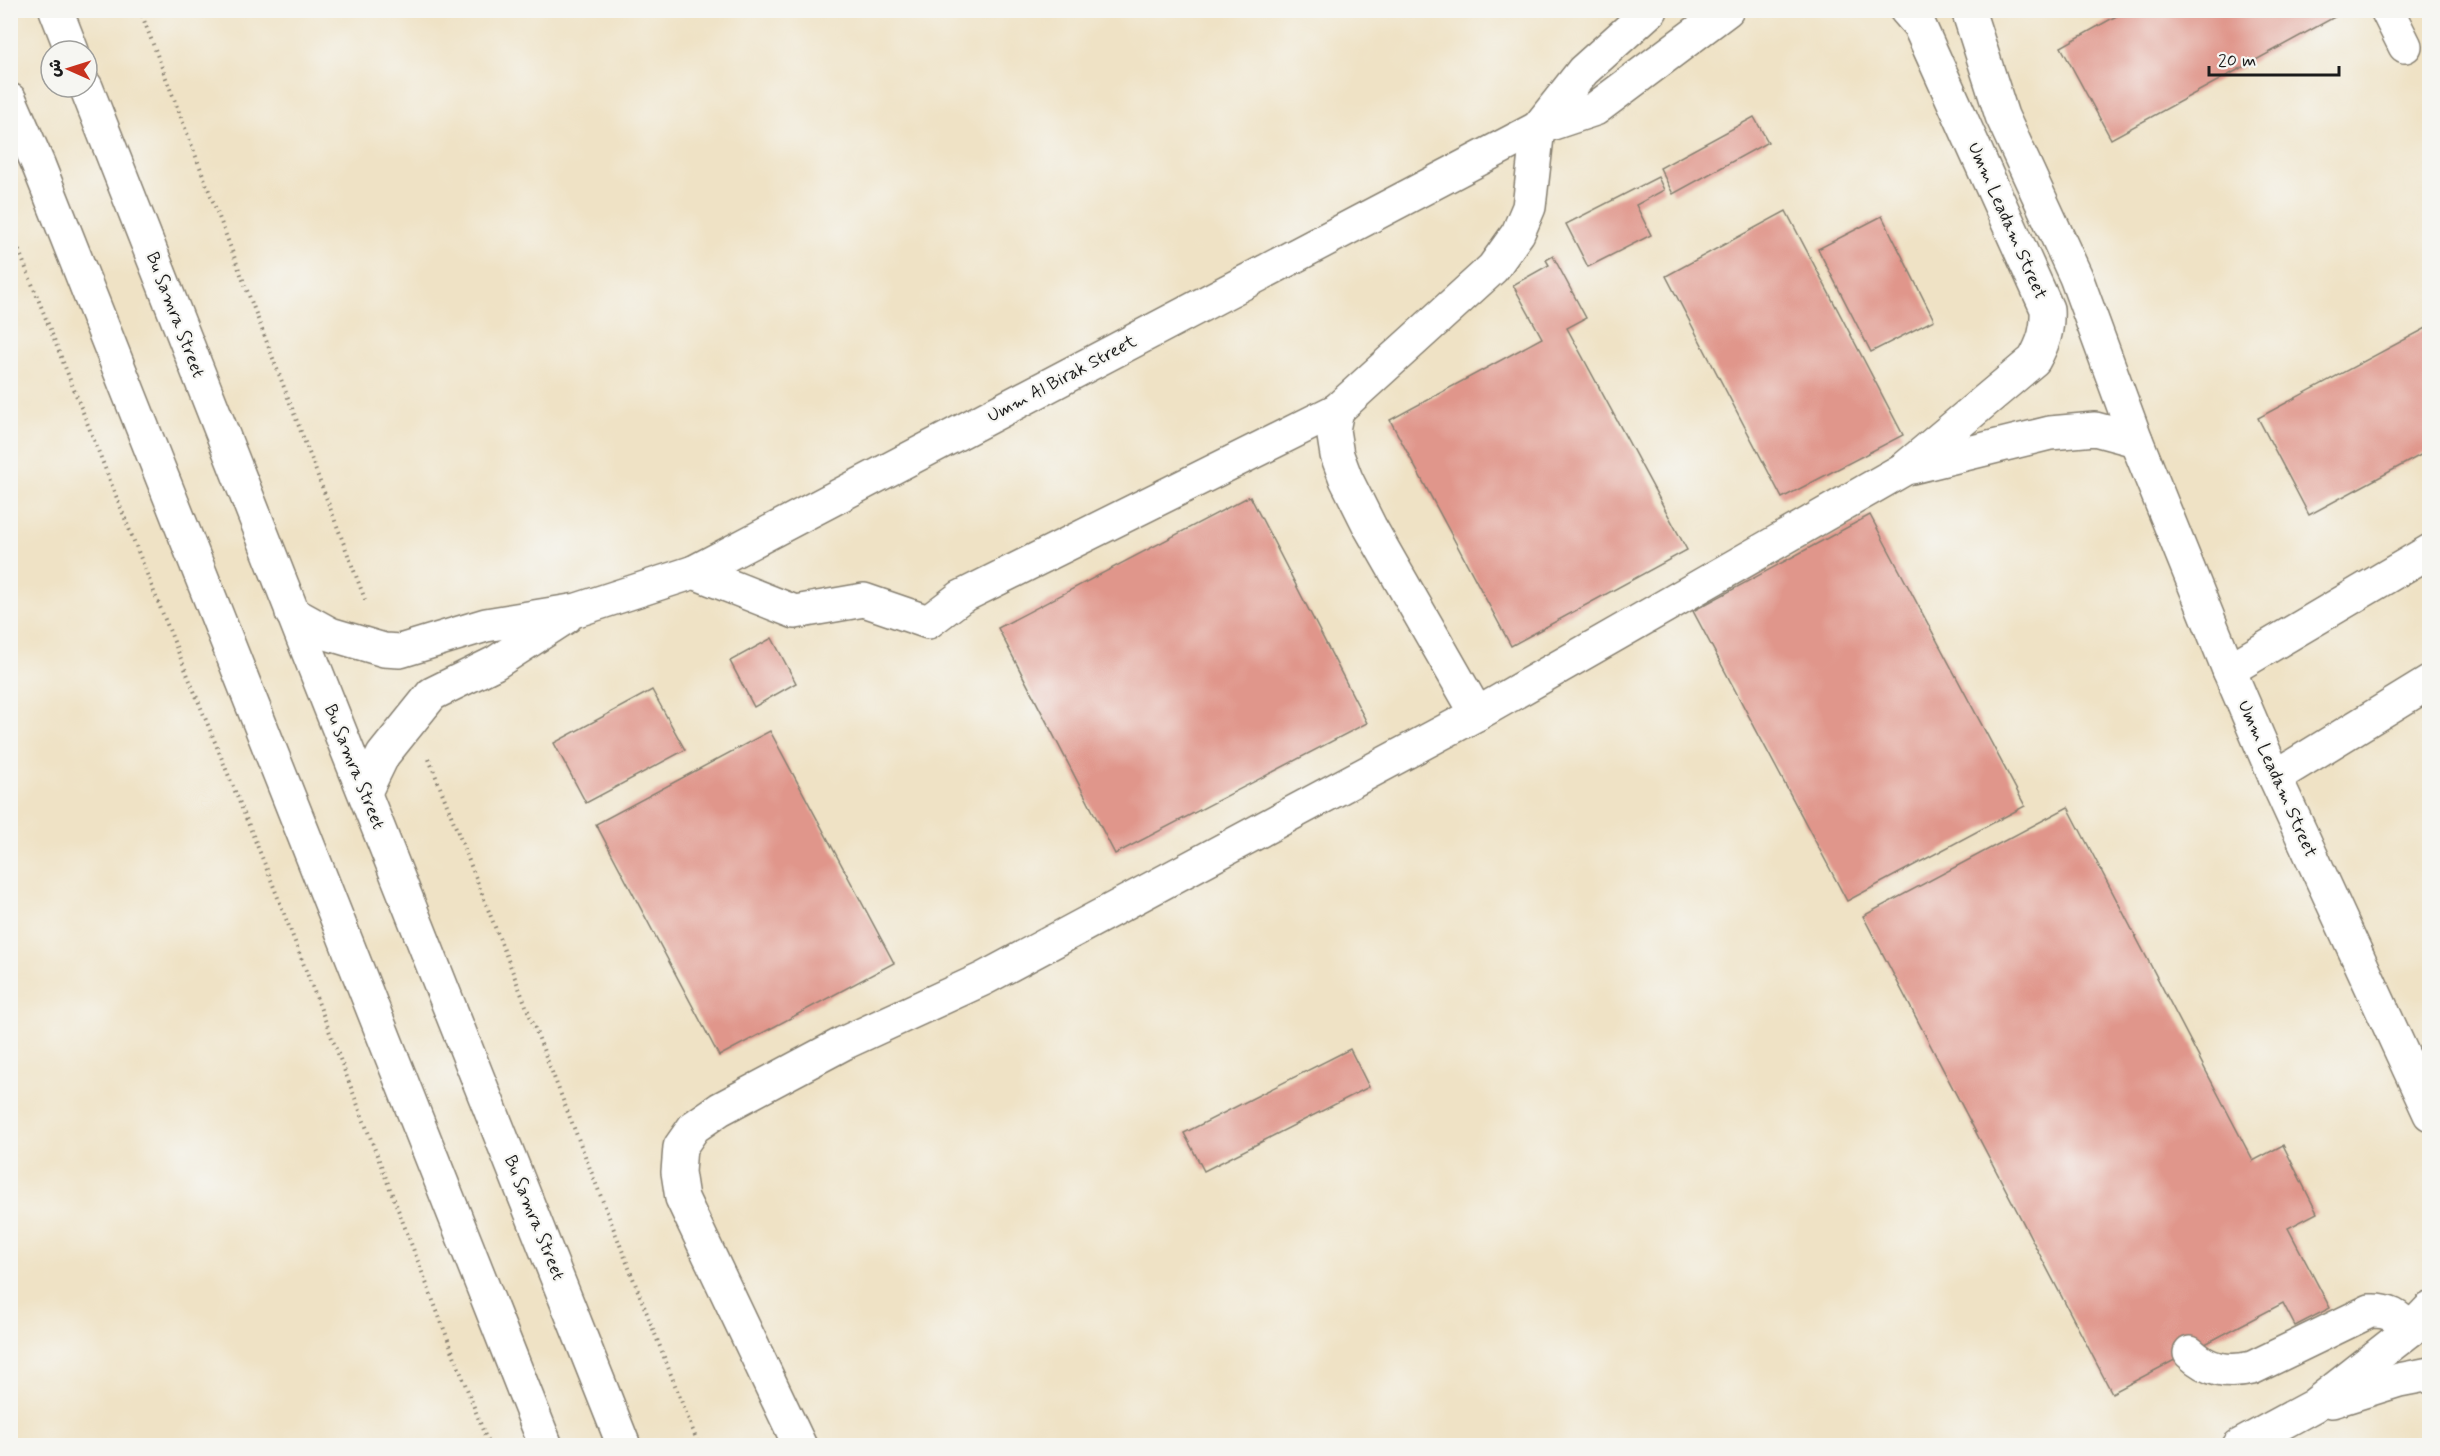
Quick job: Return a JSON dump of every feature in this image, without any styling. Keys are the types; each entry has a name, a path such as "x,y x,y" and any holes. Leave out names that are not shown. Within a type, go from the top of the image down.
{"street":[{"path":"56,10 67,39"},
{"name":"Umm Al Birak Street","path":"1538,128 1584,71 1651,10"},
{"name":"Umm Al Birak Street","path":"292,613 330,634 384,650 400,651 486,625 577,610 694,572 1538,128 1594,109 1727,10"},
{"name":"Umm Leadam Street","path":"1904,469 2034,360 2043,344 2048,327 2047,309 2040,293 1919,25 1906,10"},
{"name":"Umm Leadam Street","path":"1968,10 2002,116 2076,277 2136,440 2229,670 2275,777 2430,1114"},
{"path":"2387,10 2405,46"},
{"name":"Bu Samra Street","path":"91,99 292,613 624,1446"},
{"path":"10,100 51,197 546,1446"},
{"path":"694,572 795,612 864,600 928,621 961,597 1337,410 1493,268 1518,233 1529,207 1536,165 1538,128"},
{"path":"1337,410 1333,430 1337,455 1346,479 1370,527 1477,714"},
{"path":"800,1446 682,1198 678,1172 680,1147 694,1127 720,1109 844,1043 983,979 1477,714 1904,469 2050,433 2095,429 2136,440"},
{"path":"2229,670 2430,551"},
{"name":"Umm Al Birak Street","path":"365,792 383,755 432,694 495,663 577,610"},
{"path":"2275,777 2430,682"},
{"path":"2190,1353 2211,1368 2239,1372 2252,1368 2370,1311 2381,1310 2402,1321 2420,1320"},
{"path":"2239,1446 2313,1406 2420,1320"},
{"path":"2313,1406 2399,1380 2430,1374"}],"path":[{"path":"10,228 270,877 489,1446"}],"building":[{"path":"2127,10 2341,10 2342,13 2111,139 2061,47"},
{"path":"1754,117 1768,142 1673,194 1660,168"},
{"path":"1658,177 1664,190 1636,205 1651,235 1588,267 1566,224"},
{"path":"1786,211 1903,435 1782,498 1666,276"},
{"path":"1882,216 1934,320 1871,352 1818,249"},
{"path":"1553,256 1586,318 1567,328 1687,550 1511,646 1390,420 1542,338 1513,285 1549,265 1546,260"},
{"path":"2430,326 2430,450 2309,515 2258,418"},
{"path":"1250,496 1367,723 1115,854 998,628"},
{"path":"1870,515 2025,806 1847,901 1693,611"},
{"path":"772,638 796,683 754,707 730,661"},
{"path":"652,690 685,750 586,803 554,743"},
{"path":"770,731 894,963 719,1056 596,824"},
{"path":"2068,807 2253,1161 2283,1145 2317,1213 2288,1228 2330,1308 2295,1326 2283,1303 2112,1393 1863,916"},
{"path":"1350,1049 1369,1087 1204,1171 1184,1133"}]}
